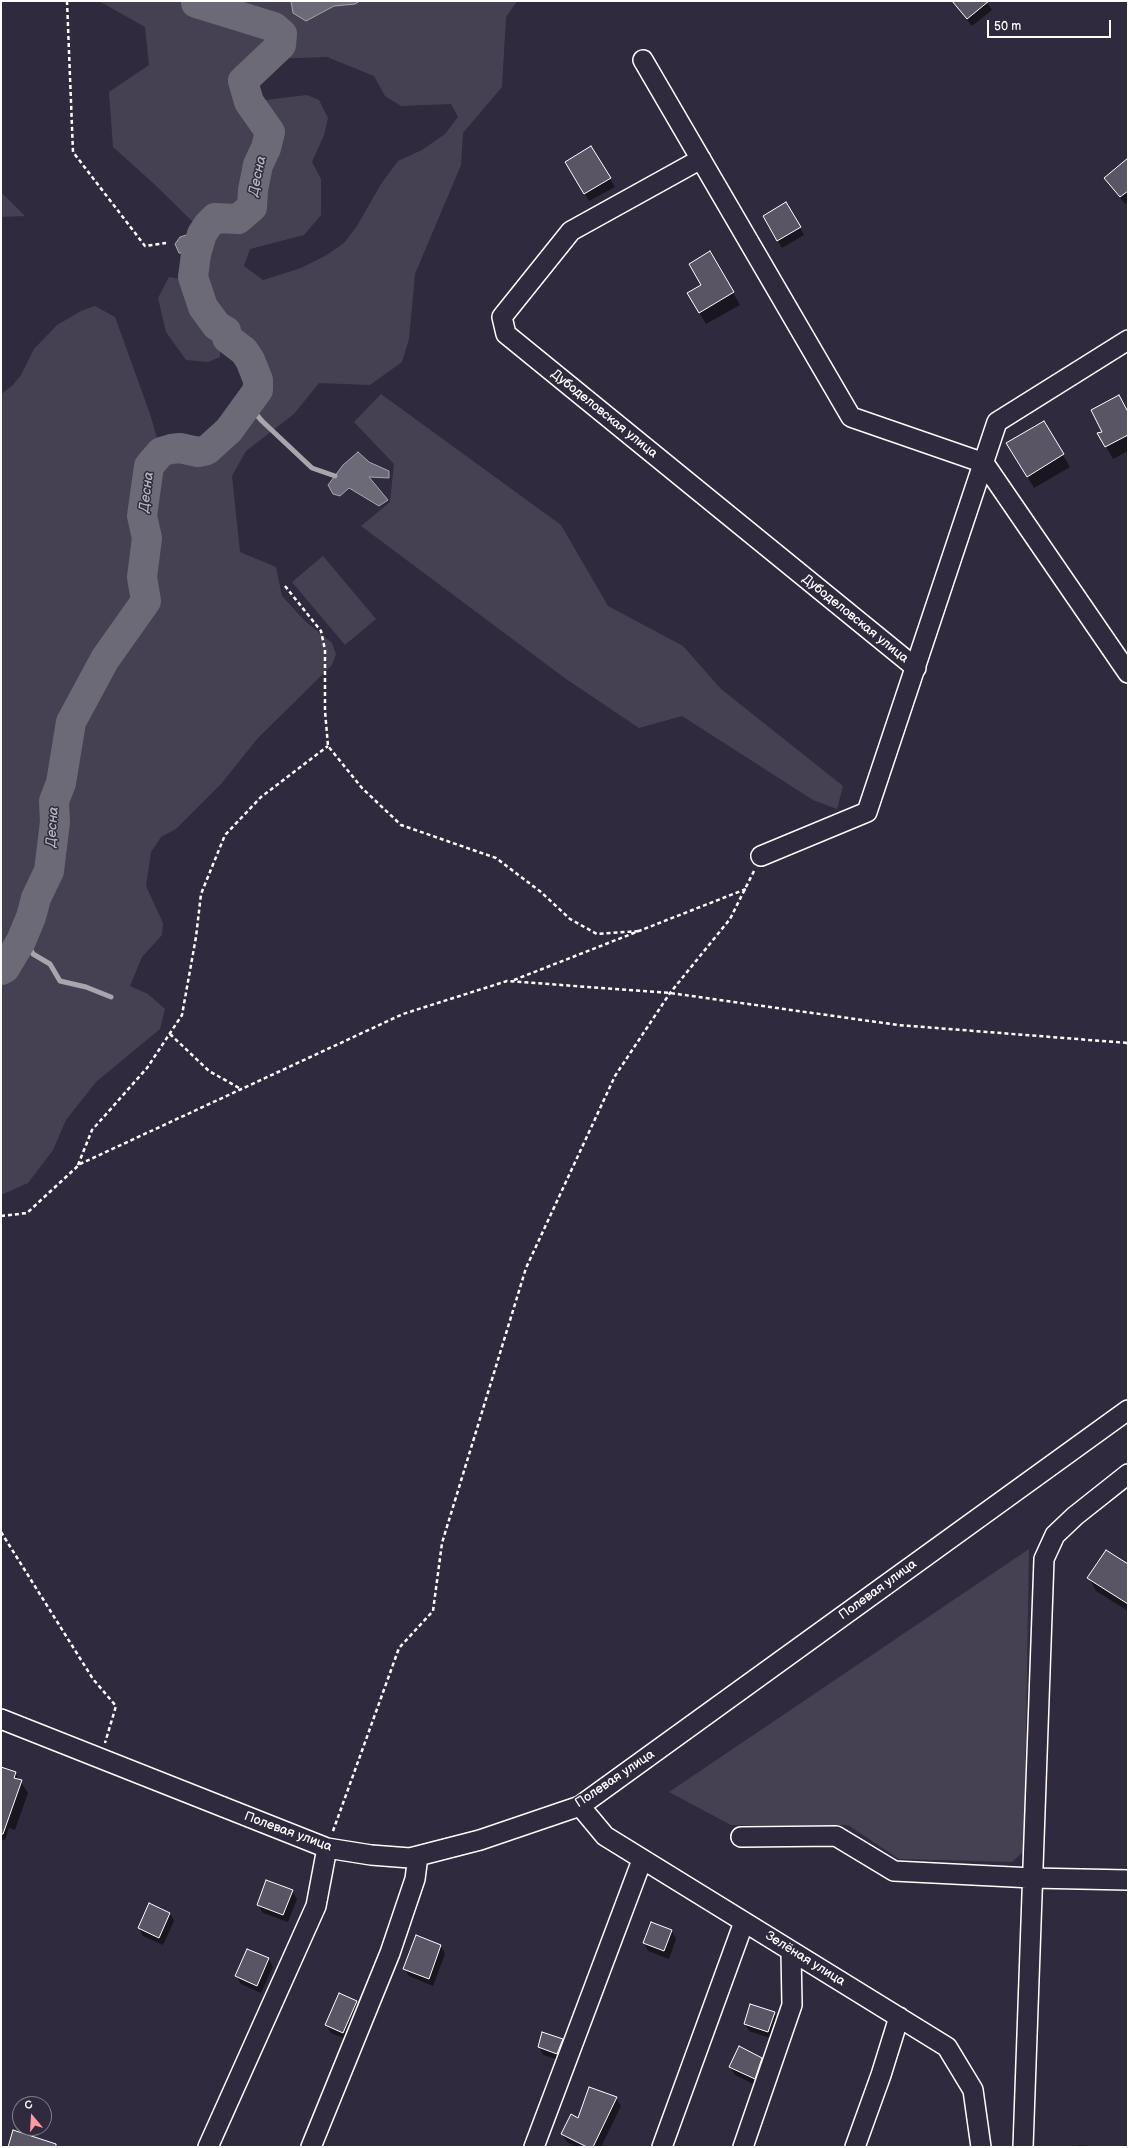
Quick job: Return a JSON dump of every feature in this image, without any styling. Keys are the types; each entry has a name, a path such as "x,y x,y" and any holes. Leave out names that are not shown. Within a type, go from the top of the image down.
{"street":[{"path":"643,60 851,416 984,463 1128,673"},
{"name":"Дубоделовская улица","path":"701,159 571,231 502,317 506,334 916,668"},
{"name":"Дубоделовская улица","path":"761,856 866,812 916,668 997,422 1128,340"},
{"name":"Полевая улица","path":"1,1719 327,1848 371,1855 410,1858 480,1840 580,1806 1128,1410"},
{"path":"1022,2147 1044,1559 1055,1535 1075,1516 1128,1474"},
{"name":"Зелёная улица","path":"580,1806 605,1836 946,2047 973,2090 982,2147"},
{"path":"741,1837 836,1836 894,1871 1032,1878 1128,1880"},
{"path":"208,2147 316,1906 327,1848"},
{"path":"311,2147 390,1953 415,1879 418,1856"},
{"path":"534,2147 642,1860"},
{"path":"662,2147 744,1922"},
{"path":"743,2147 792,2005 791,1951"},
{"path":"855,2147 881,2075 899,2017"}],"path":[{"path":"67,1 73,152 145,246 166,243"},
{"path":"285,586 321,631 325,650 325,711 328,746 362,788 401,825 496,858 541,892 570,919 597,934 640,931"},
{"path":"77,1167 92,1130 147,1068 182,1015 196,938 201,894 225,835 261,797 328,746"},
{"path":"327,1848 399,1648 433,1610 442,1543 526,1268 615,1076 670,993 730,919 761,856"},
{"path":"512,981 746,889"},
{"path":"1,1216 27,1212 77,1167 403,1014 507,981 670,993 898,1025 1128,1043"},
{"path":"170,1034 209,1071 242,1090"},
{"path":"1,1532 93,1679 116,1706 100,1758"}],"shaded area":[{"path":"99,1 291,1 293,13 306,21 334,6 355,4 360,1 517,1 506,17 502,87 463,133 461,165 415,274 409,339 402,362 370,385 319,383 294,414 246,451 232,476 240,552 276,567 282,596 305,621 332,643 336,654 332,665 258,738 221,784 176,829 161,837 151,852 146,886 163,923 162,935 142,957 130,986 148,994 165,1009 160,1029 96,1082 66,1120 53,1150 28,1183 1,1195 1,394 13,385 21,375 34,349 57,325 81,311 95,306 115,317 150,414 161,452 180,448 198,452 207,450 229,430 258,390 258,380 250,360 244,351 227,338 226,331 217,326 203,307 193,277 196,254 202,234 192,221 113,147 109,92 149,65 145,27","holes":["327,57 374,76 385,96 401,106 451,104 458,117 445,134 422,150 398,161 381,184 357,226 344,243 325,256 301,268 263,280 244,266 250,249 304,235 321,215 321,179 312,162 324,135 328,118 319,100 307,95 249,102 243,81 266,59"]},
{"path":"291,1 360,1 355,4 334,6 306,21 293,13"},
{"path":"1,192 25,216 1,217"},
{"path":"193,233 202,234 196,254 179,253 175,244 180,237"},
{"path":"169,277 185,280 201,319 221,335 220,357 208,362 186,360 166,332 158,298"},
{"path":"381,394 561,525 608,606 683,646 721,689 843,786 837,809 813,800 682,716 639,728 566,679 361,526 390,502 394,464 354,422"},
{"path":"358,452 369,462 389,471 389,478 369,477 388,500 379,506 349,488 340,496 333,494 328,485 343,465"},
{"path":"323,556 376,619 345,645 292,582"},
{"path":"1029,1549 1024,1851 1012,1862 899,1859 848,1825 731,1825 669,1792"}],"building":[{"path":"952,1 989,1 967,19"},
{"path":"591,146 611,178 584,194 565,162"},
{"path":"1128,158 1128,191 1120,197 1104,178"},
{"path":"786,202 801,227 777,241 763,216"},
{"path":"710,251 734,292 699,313 687,293 701,285 689,264"},
{"path":"1119,395 1128,412 1128,435 1105,447 1097,433 1102,432 1091,410"},
{"path":"1044,421 1064,454 1027,477 1006,443"},
{"path":"1106,1550 1128,1564 1128,1604 1087,1578"},
{"path":"1,1767 16,1772 14,1778 22,1780 3,1834 1,1834"},
{"path":"266,1880 293,1890 283,1915 257,1905"},
{"path":"149,1903 170,1913 159,1938 138,1928"},
{"path":"651,1922 672,1930 664,1951 643,1943"},
{"path":"416,1935 441,1945 429,1979 403,1969"},
{"path":"247,1949 269,1958 257,1986 235,1976"},
{"path":"339,1993 357,2001 343,2033 325,2025"},
{"path":"750,2004 775,2012 768,2032 744,2024"},
{"path":"542,2032 563,2039 557,2054 538,2047"},
{"path":"739,2046 762,2058 755,2079 729,2067"},
{"path":"589,2087 617,2097 593,2147 587,2147 561,2134 571,2114 578,2118"},
{"path":"12,2133 12,2136 31,2136 56,2144 56,2147 8,2147"}],"waterway":[{"name":"Десна","path":"1,970 5,968 21,941 31,917 36,898 49,871 55,822 54,801 61,783 71,722 105,659 146,601 142,577 147,538 142,516 149,466 161,452 171,449 180,448 198,452 207,450 229,430 258,390 258,380 250,360 244,351 227,338 226,331 217,326 203,307 193,277 196,254 202,234 208,225 215,218 238,219 252,207 253,190 258,165 266,148 270,132 249,102 243,81 281,45 282,34 274,27 196,3 196,1"},
{"path":"248,405 262,421 312,468 335,476"},
{"path":"23,935 33,954 50,964 60,981 86,987 111,997"}]}
